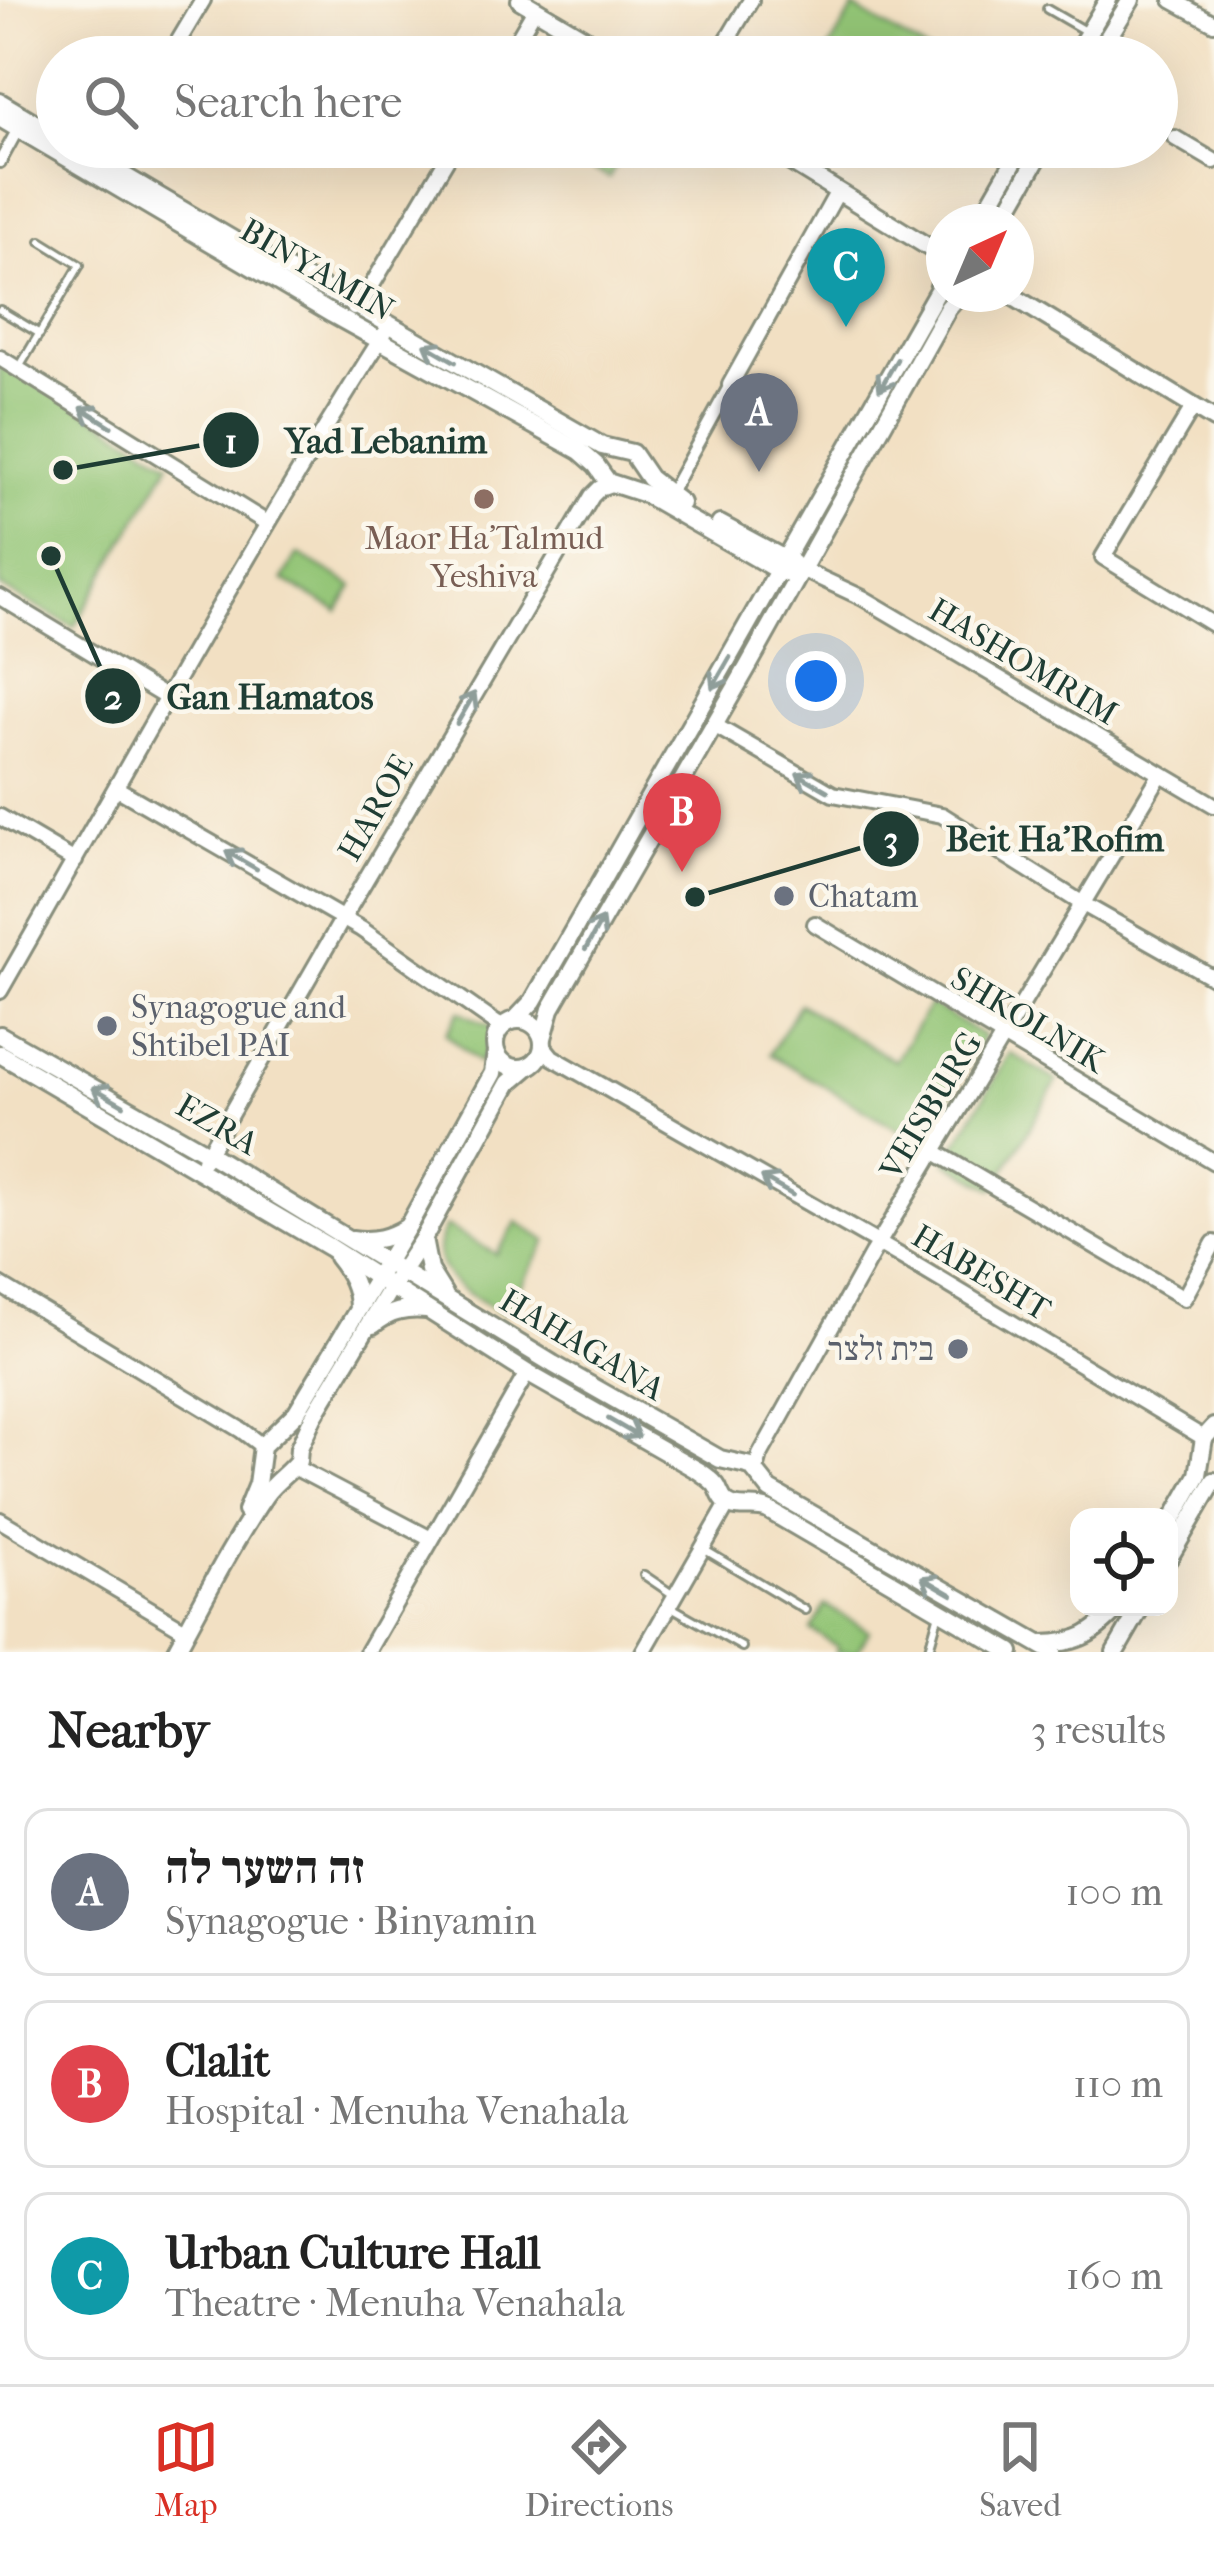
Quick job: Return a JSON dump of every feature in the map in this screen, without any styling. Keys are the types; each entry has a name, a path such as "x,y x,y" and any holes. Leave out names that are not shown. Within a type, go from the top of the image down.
{"street":[{"path":"182,36 203,0"},
{"path":"730,36 751,0"},
{"path":"1086,36 1108,0"},
{"path":"1109,36 1131,0"},
{"path":"1172,0 1214,23"},
{"path":"515,36 527,4 581,36"},
{"path":"0,102 36,123"},
{"name":"BINYAMIN","path":"0,118 36,138"},
{"path":"0,162 18,129"},
{"path":"1178,140 1214,161"},
{"name":"BINYAMIN","path":"95,168 359,307 602,446 632,453 649,478 670,495 783,565"},
{"name":"BINYAMIN","path":"98,168 332,314 580,451 612,481 783,565 803,570"},
{"path":"103,172 105,168"},
{"path":"332,314 359,307 442,168"},
{"path":"800,168 926,245"},
{"path":"989,204 1010,168"},
{"path":"1011,204 1032,168"},
{"path":"670,495 838,191"},
{"path":"1034,309 1214,419"},
{"path":"175,1652 265,1495 300,1455 321,1404 362,1335 408,1226 493,1073 495,1039 532,1001 926,311"},
{"path":"227,1556 257,1484 265,1447 296,1413 358,1310 423,1239 509,1083 536,1062 551,1009 946,312"},
{"path":"0,992 267,523 390,325"},
{"path":"0,358 267,523"},
{"path":"1193,407 1103,557 1214,625"},
{"path":"616,449 605,455 612,481 638,474 638,462"},
{"name":"HAROE","path":"203,1161 592,496 612,481"},
{"name":"HASHOMRIM","path":"803,570 862,598 1214,806"},
{"path":"0,597 167,698"},
{"path":"714,725 833,794 942,814 1083,904 1214,978"},
{"name":"VEISBURG","path":"759,1476 760,1455 879,1244 1160,775"},
{"path":"116,788 343,918 508,1023 530,1022 543,1043"},
{"path":"0,817 75,861"},
{"name":"SHKOLNIK","path":"815,924 1214,1162"},
{"name":"EZRA","path":"0,1035 203,1161 328,1247 388,1274"},
{"name":"HABESHT","path":"543,1043 552,1057 1207,1436"},
{"path":"496,1052 514,1068 529,1066"},
{"name":"EZRA","path":"0,1054 346,1238 388,1274"},
{"path":"934,1152 1184,1298 1214,1243"},
{"path":"346,1238 377,1240 408,1226"},
{"path":"423,1239 429,1270 448,1300"},
{"path":"328,1247 353,1280 358,1310"},
{"name":"HAHAGANA","path":"388,1274 448,1300 735,1465"},
{"name":"HAHAGANA","path":"388,1274 428,1310 526,1373 699,1471 724,1496"},
{"path":"0,1285 242,1430 265,1447 269,1470 291,1469"},
{"path":"362,1335 392,1312 428,1310"},
{"path":"367,1652 526,1373"},
{"path":"265,1447 287,1436 299,1448"},
{"path":"1207,1436 1206,1454 1214,1461"},
{"path":"1178,1510 1198,1475 1207,1436"},
{"path":"643,1652 702,1549 724,1496 721,1476 735,1465 746,1464 779,1496 1046,1648 1088,1635 1109,1616"},
{"path":"291,1469 431,1539"},
{"path":"752,1505 760,1496 759,1476"},
{"path":"1178,1543 1214,1481"},
{"path":"724,1496 738,1508 752,1505 768,1510 1011,1652"},
{"path":"0,1520 187,1631"},
{"path":"1091,1652 1113,1616"},
{"path":"1115,1652 1136,1616"}],"lane":[{"path":"1046,9 1088,33"},
{"path":"19,369 80,265 41,241"},
{"path":"0,310 40,334"},
{"path":"702,1549 805,1610"},
{"path":"644,1575 672,1601 742,1647"},
{"path":"928,1652 940,1610"}],"green space":[{"path":"854,8 901,36 837,36"},
{"path":"592,168 615,168 609,178"},
{"path":"0,358 170,463 74,627 0,587"},
{"path":"298,554 353,586 338,611 283,580"},
{"path":"799,1004 895,1061 930,1004 984,1036 923,1144 770,1054"},
{"path":"459,1011 499,1031 479,1063 446,1034"},
{"path":"1010,1053 1057,1081 994,1189 946,1162"},
{"path":"517,1222 547,1241 504,1314 452,1280 439,1257 440,1242 446,1226 496,1254"},
{"path":"825,1605 869,1631 857,1652 836,1652 838,1647 811,1630"}],"place":[{"name":"Urban Culture Hall","path":"846,327"},
{"name":"Yad Lebanim","path":"63,470"},
{"name":"זה השער לה","path":"759,472"},
{"name":"Maor Ha'Talmud Yeshiva","path":"484,499"},
{"name":"Gan Hamatos","path":"51,556"},
{"name":"Clalit","path":"682,872"},
{"name":"Chatam","path":"784,896"},
{"name":"Beit Ha'Rofim","path":"695,897"},
{"name":"Synagogue and Shtibel PAI","path":"107,1026"},
{"name":"בית זלצר","path":"958,1349"}]}
